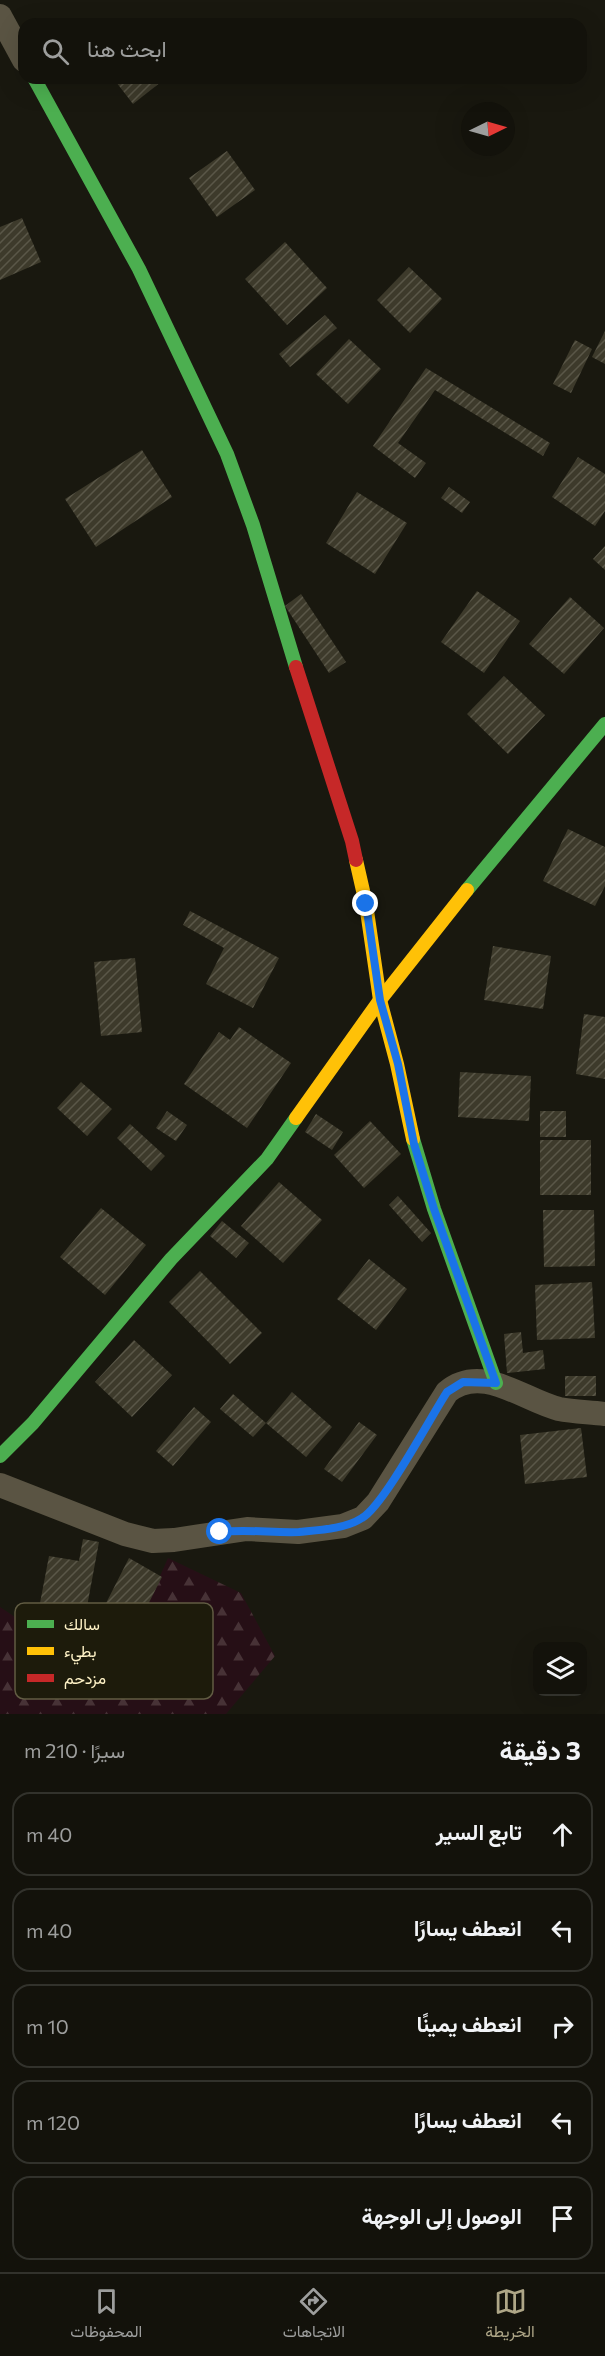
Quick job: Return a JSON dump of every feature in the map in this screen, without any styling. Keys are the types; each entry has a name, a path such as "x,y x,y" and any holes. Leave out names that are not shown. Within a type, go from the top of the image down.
{"street":[{"path":"0,16 18,49"},
{"path":"37,84 139,269 226,454 254,525 302,687 352,842 366,904 380,1000 398,1064 414,1144 434,1209 496,1383"},
{"path":"0,1456 33,1423 171,1259 267,1159 380,1000 499,849 605,724"},
{"path":"0,1485 124,1534 153,1541 247,1529 298,1532 343,1526 363,1518 378,1502 447,1392 463,1382 496,1383 559,1408 605,1414"}],"green space":[{"path":"168,1558 241,1593 275,1656 226,1714 0,1714 0,1607 15,1617 15,1699 213,1699 213,1603 148,1603"}],"building":[{"path":"118,84 158,84 133,104"},
{"path":"227,151 255,190 217,217 189,178"},
{"path":"22,218 41,262 0,280 0,227"},
{"path":"285,242 327,288 287,325 245,279"},
{"path":"409,267 442,299 410,333 377,300"},
{"path":"325,315 337,328 290,367 279,354"},
{"path":"605,331 605,364 592,357"},
{"path":"349,339 381,369 348,404 316,374"},
{"path":"575,340 592,349 571,393 553,384"},
{"path":"426,368 550,443 543,456 435,390 398,443 426,463 415,478 373,446"},
{"path":"142,450 172,497 96,547 65,499"},
{"path":"578,457 605,474 605,511 595,526 552,497"},
{"path":"449,487 470,502 462,513 441,498"},
{"path":"357,492 407,523 375,574 326,543"},
{"path":"605,546 605,570 593,559"},
{"path":"477,591 520,621 484,673 441,642"},
{"path":"301,594 346,662 329,673 285,606"},
{"path":"570,597 604,628 564,674 529,644"},
{"path":"504,676 545,715 508,754 467,714"},
{"path":"568,829 605,847 605,886 595,906 543,881"},
{"path":"190,911 279,958 253,1008 206,984 224,948 183,925"},
{"path":"493,946 551,956 543,1009 484,1000"},
{"path":"135,958 142,1032 101,1036 94,962"},
{"path":"584,1014 605,1017 605,1079 576,1074"},
{"path":"239,1027 291,1063 247,1128 184,1084 219,1032 230,1040"},
{"path":"460,1072 531,1076 529,1121 458,1117"},
{"path":"81,1082 112,1109 87,1136 57,1108"},
{"path":"167,1111 187,1125 176,1141 156,1128"},
{"path":"540,1111 566,1111 566,1137 540,1137"},
{"path":"316,1114 343,1132 332,1150 305,1132"},
{"path":"370,1121 401,1154 364,1188 334,1155"},
{"path":"130,1124 165,1156 151,1171 117,1138"},
{"path":"540,1140 591,1140 591,1195 540,1195"},
{"path":"279,1182 322,1220 283,1263 241,1226"},
{"path":"398,1196 431,1233 422,1242 389,1205"},
{"path":"101,1208 146,1245 105,1295 60,1257"},
{"path":"543,1210 594,1210 595,1266 544,1267"},
{"path":"222,1221 249,1243 236,1258 210,1236"},
{"path":"369,1259 407,1289 376,1330 337,1299"},
{"path":"200,1271 262,1333 230,1364 169,1302"},
{"path":"592,1282 595,1338 537,1340 535,1285"},
{"path":"521,1332 523,1353 543,1350 545,1369 507,1373 504,1334"},
{"path":"134,1340 172,1375 132,1417 95,1382"},
{"path":"565,1376 596,1376 596,1396 565,1396"},
{"path":"292,1392 332,1427 306,1457 266,1423"},
{"path":"233,1394 266,1423 253,1437 220,1409"},
{"path":"194,1407 211,1422 173,1466 156,1451"},
{"path":"359,1422 377,1435 342,1482 324,1469"},
{"path":"581,1428 587,1477 525,1484 520,1435"},
{"path":"83,1539 99,1542 88,1603 40,1603 49,1556 79,1561"},
{"path":"129,1558 162,1577 149,1603 106,1603"}],"traffic: fast":[{"path":"37,84 139,269 227,454 253,525 296,667"},
{"path":"467,890 605,724"},
{"path":"0,1456 33,1423 171,1259 267,1159 296,1118"},
{"path":"413,1139 434,1209 496,1383"}],"traffic: slow":[{"path":"356,860 366,904 380,1000 413,1139"},
{"path":"296,1118 380,1000 467,890"}],"traffic: jam":[{"path":"296,667 352,841 356,860"}],"route":[{"path":"220,1532 247,1529 298,1532 343,1526 363,1518 378,1502 447,1392 463,1382 496,1383 434,1209 414,1144 398,1064 380,1000 366,904"}]}
